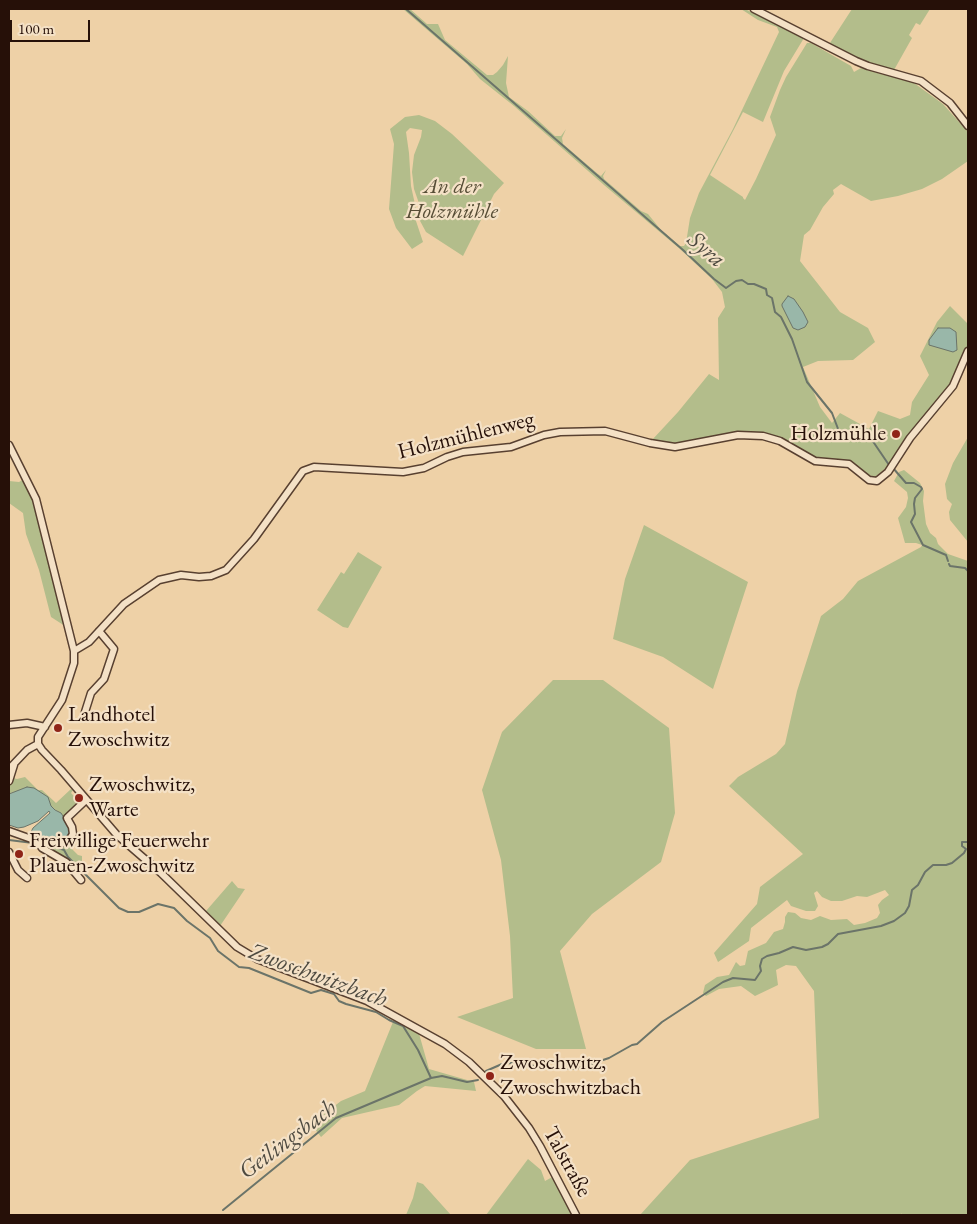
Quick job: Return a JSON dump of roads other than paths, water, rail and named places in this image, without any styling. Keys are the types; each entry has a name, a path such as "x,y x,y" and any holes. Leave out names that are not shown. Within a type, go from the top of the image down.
{"street":[{"path":"754,9 856,61 921,81 950,103 968,126"},
{"name":"Holzmühlenweg","path":"74,651 89,642 124,604 159,580 181,575 211,576 226,570 254,539 303,471 314,467 403,472 424,468 447,457 464,452 511,447 544,434 605,431 675,447 738,435 763,436 780,440 815,461 849,464 870,480 877,481 888,472 910,438 953,386 968,351"},
{"path":"9,445 36,499 74,651 74,663 62,700 38,737 38,744 27,750 11,767 9,781"},
{"path":"86,712 91,693 104,679 114,649 99,631"},
{"path":"9,725 27,723 45,727"},
{"name":"Talstraße","path":"38,744 116,835 161,873 237,947 257,959 366,1001 444,1044 469,1062 504,1096 529,1128 576,1215"},
{"path":"9,831 37,841 57,844 68,842 73,834 72,827 67,818 86,800"},
{"path":"37,841 42,848 66,862 81,880"},
{"path":"9,852 18,870 27,878"}],"waterway":[{"name":"Syra","path":"406,9 714,279 726,288 736,281 742,280 748,284 754,284 766,289 767,295 772,298 775,312 781,317 792,339 807,382 832,413 840,434 845,438 872,440 889,465"},
{"name":"Syra","path":"893,468 906,483 914,483 921,487 922,489 915,498 915,514 911,522 923,545 946,555 948,561"},
{"name":"Syra","path":"949,564 950,566 965,568 968,571"},
{"name":"Zwoschwitzbach","path":"9,840 33,843"},
{"name":"Zwoschwitzbach","path":"486,1071 502,1064 511,1063 576,1069 609,1058 637,1044 662,1022 723,982 733,978 755,980 761,971 762,959 767,956 793,947 806,950 822,947 838,934 881,926 894,921 905,913 909,906 912,890 918,885 925,872 933,865 952,863 966,849 962,846 962,842 968,842"},
{"name":"Zwoschwitzbach","path":"56,847 64,850 68,857 119,908 128,912 139,912 158,904 174,908 187,921 210,938 218,951 239,967 249,968 311,993 321,990 334,994 339,1001 376,1012 403,1026 418,1050 431,1078 442,1076 467,1082 478,1080"},
{"name":"Geilingsbach","path":"223,1210 336,1118 431,1078"}],"place":[{"name":"Holzmühle","path":"896,434"},
{"name":"Landhotel Zwoschwitz","path":"58,728"},
{"name":"Zwoschwitz, Warte","path":"79,798"},
{"name":"Freiwillige Feuerwehr Plauen-Zwoschwitz","path":"19,854"},
{"name":"Zwoschwitz, Zwoschwitzbach","path":"490,1076"}],"park label":[{"name":"An der Holzmühle","path":"452,200"}]}
